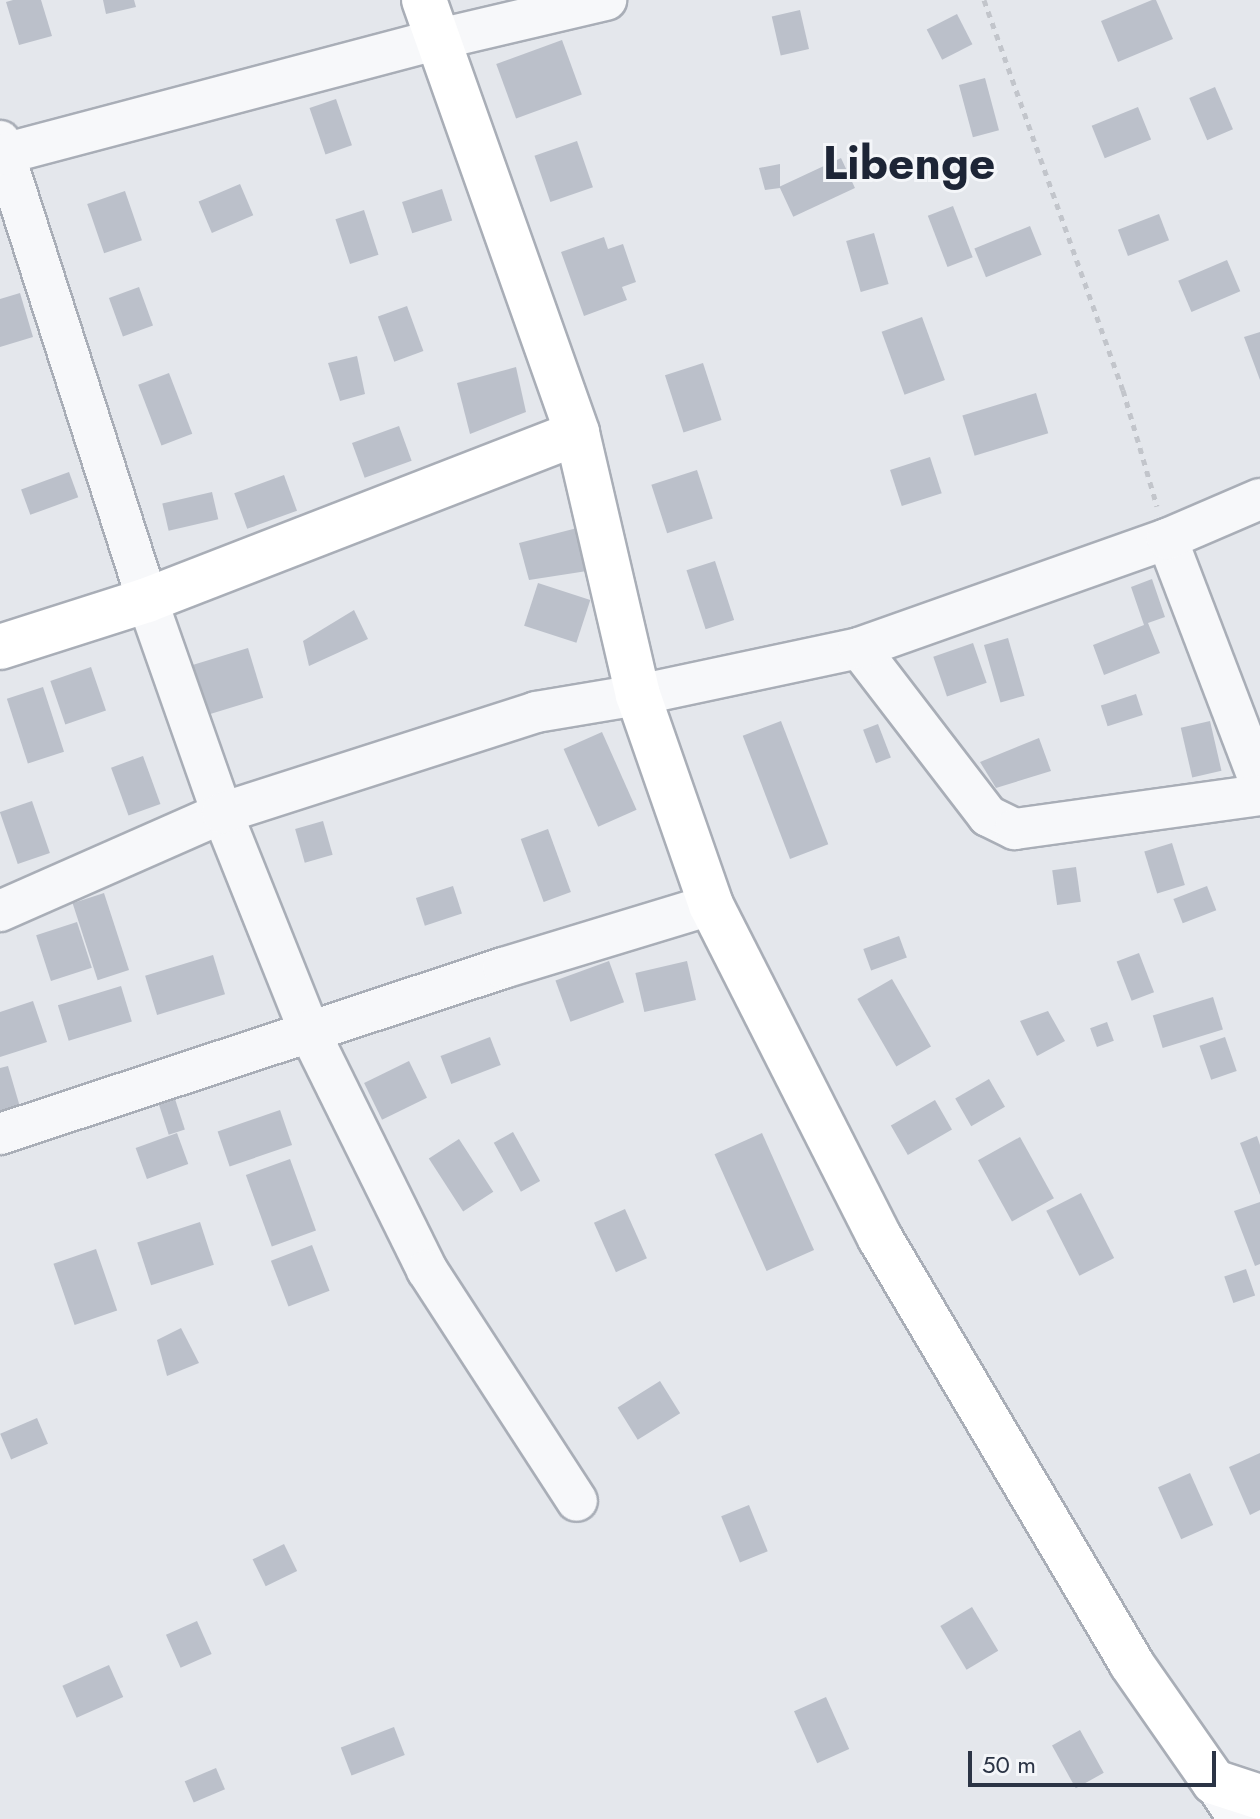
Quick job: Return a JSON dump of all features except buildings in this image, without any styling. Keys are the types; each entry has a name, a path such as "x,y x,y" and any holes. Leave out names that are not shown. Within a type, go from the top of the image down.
{"street":[{"path":"577,1501 427,1270 309,1031 222,813 147,600 1,150 430,20 606,0"},
{"path":"430,20 577,433 638,695 711,905 880,1238 1131,1663 1239,1819"},
{"path":"0,647 147,600 577,433"},
{"path":"0,911 222,813 536,712 638,695 859,648 1167,539 1260,499"},
{"path":"1167,539 1260,782"},
{"path":"859,648 988,816 1015,829 1260,795"},
{"path":"0,1134 309,1031 711,905"},
{"path":"1214,1782 1260,1797"}],"path":[{"path":"984,0 1123,390 1167,539"}],"district":[{"name":"Libenge","path":"909,163"}]}
